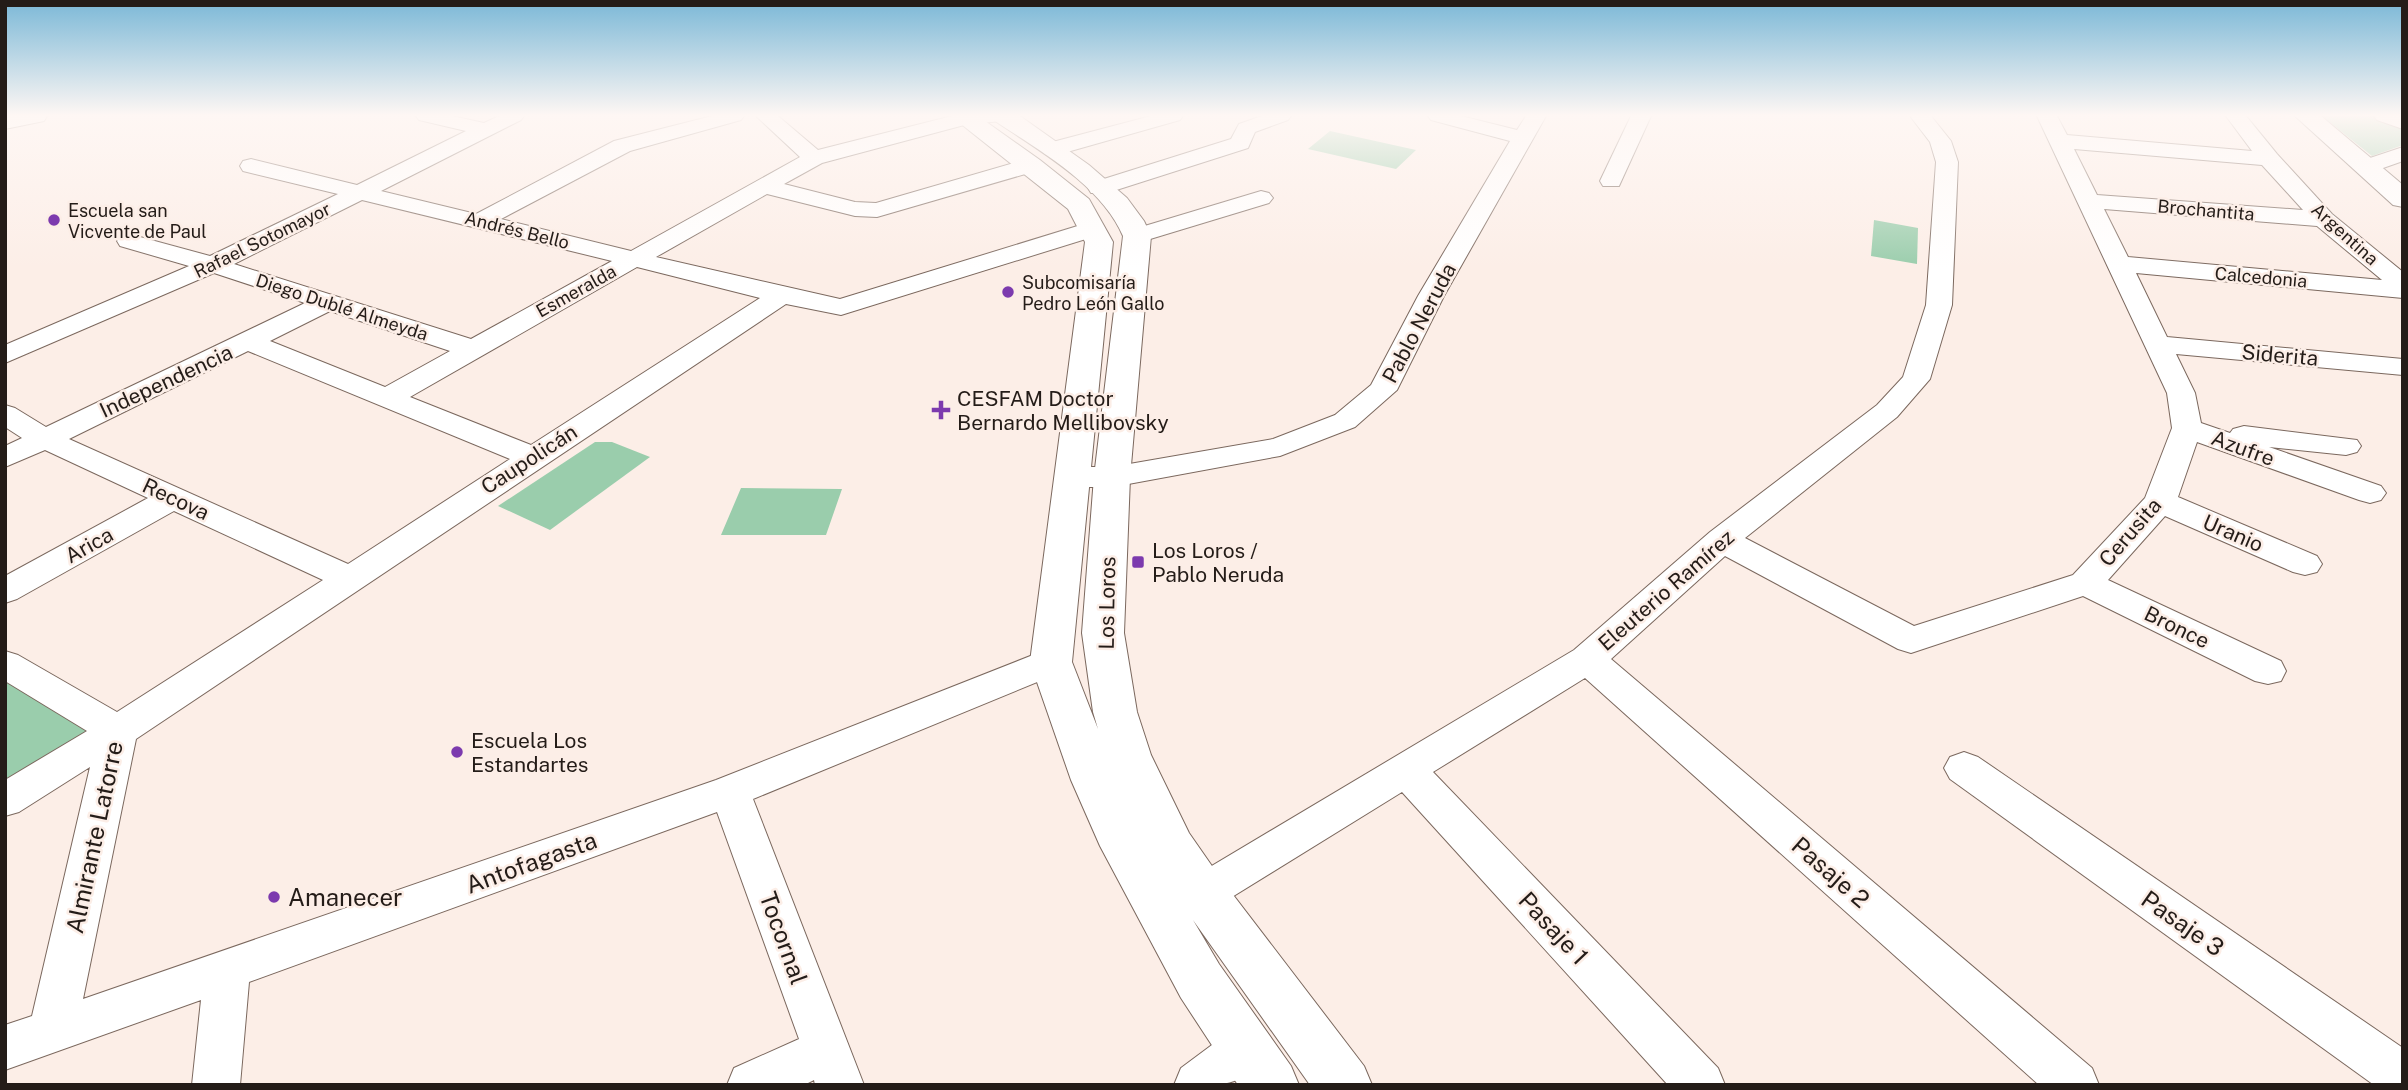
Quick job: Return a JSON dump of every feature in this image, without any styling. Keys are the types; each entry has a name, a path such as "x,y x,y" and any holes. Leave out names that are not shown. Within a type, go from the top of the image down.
{"main road":[{"name":"Los Loros","path":"1050,167 1079,205 1099,242 1091,477 1103,633 1115,712 1128,755 1147,800 1172,847 1203,894 1344,1085"},
{"name":"Los Loros","path":"1060,167 1099,188 1123,208 1135,227 1137,236 1091,477 1051,663 1094,780 1124,846 1162,917 1258,1067"},
{"path":"2367,167 2399,194"}],"street":[{"name":"Andrés Bello","path":"255,167 782,295"},
{"name":"Rafael Sotomayor","path":"5,355 214,264 410,167"},
{"path":"480,221 582,167"},
{"name":"Esmeralda","path":"388,397 798,167"},
{"path":"765,186 855,209 877,210 1011,167"},
{"path":"1099,188 1165,167"},
{"name":"Pablo Neruda","path":"1091,477 1280,447 1345,421 1383,390 1431,296 1506,167"},
{"path":"1611,181 1618,167"},
{"name":"Eleuterio Ramírez","path":"1162,917 1407,771 1587,659 1722,540 1887,411 1916,379 1939,305 1947,167"},
{"name":"Cerusita","path":"1722,540 1911,640 2085,583 2160,502 2187,428 2181,393 2071,167"},
{"name":"Argentina","path":"2276,167 2324,219 2403,287"},
{"path":"1137,236 1261,198"},
{"name":"Brochantita","path":"2088,201 2324,219"},
{"path":"782,295 841,307 1093,229"},
{"name":"Diego Dublé Almeyda","path":"129,241 214,264 326,303 473,349"},
{"name":"Calcedonia","path":"2119,264 2403,287"},
{"name":"Caupolicán","path":"5,800 118,731 782,295"},
{"name":"Independencia","path":"5,458 326,303"},
{"path":"249,342 533,457"},
{"name":"Siderita","path":"2157,344 2403,367"},
{"name":"Recova","path":"5,414 45,439 349,578"},
{"name":"Azufre","path":"2187,428 2346,446"},
{"name":"Azufre","path":"2187,428 2370,494"},
{"name":"Arica","path":"5,591 173,498"},
{"name":"Uranio","path":"2160,502 2305,564"},
{"name":"Bronce","path":"2085,583 2268,671"},
{"name":"Pasaje 2","path":"1587,659 2076,1085"},
{"name":"Antofagasta","path":"5,1048 730,791 1051,663"},
{"name":"Almirante Latorre","path":"5,664 118,731 53,1029"},
{"name":"Pasaje 3","path":"1964,768 2403,1077"},
{"name":"Pasaje 1","path":"1407,771 1701,1085"},
{"name":"Tocornal","path":"730,791 833,1068"},
{"path":"216,1085 227,970"},
{"name":"Los Loros","path":"1198,1085 1258,1067"},
{"path":"751,1085 833,1068"}],"green space":[{"path":"1874,220 1918,228 1917,264 1871,256"},
{"path":"595,442 612,442 650,457 550,530 498,506"},
{"path":"741,488 842,489 826,535 721,535"},
{"path":"5,675 96,731 5,789"}],"place":[{"name":"Escuela san Vicvente de Paul","path":"54,220"},
{"name":"Subcomisaría Pedro León Gallo","path":"1008,292"},
{"name":"CESFAM Doctor Bernardo Mellibovsky","path":"941,410"},
{"name":"Los Loros / Pablo Neruda","path":"1138,562"},
{"name":"Escuela Los Estandartes","path":"457,752"},
{"name":"Amanecer","path":"274,897"}]}
